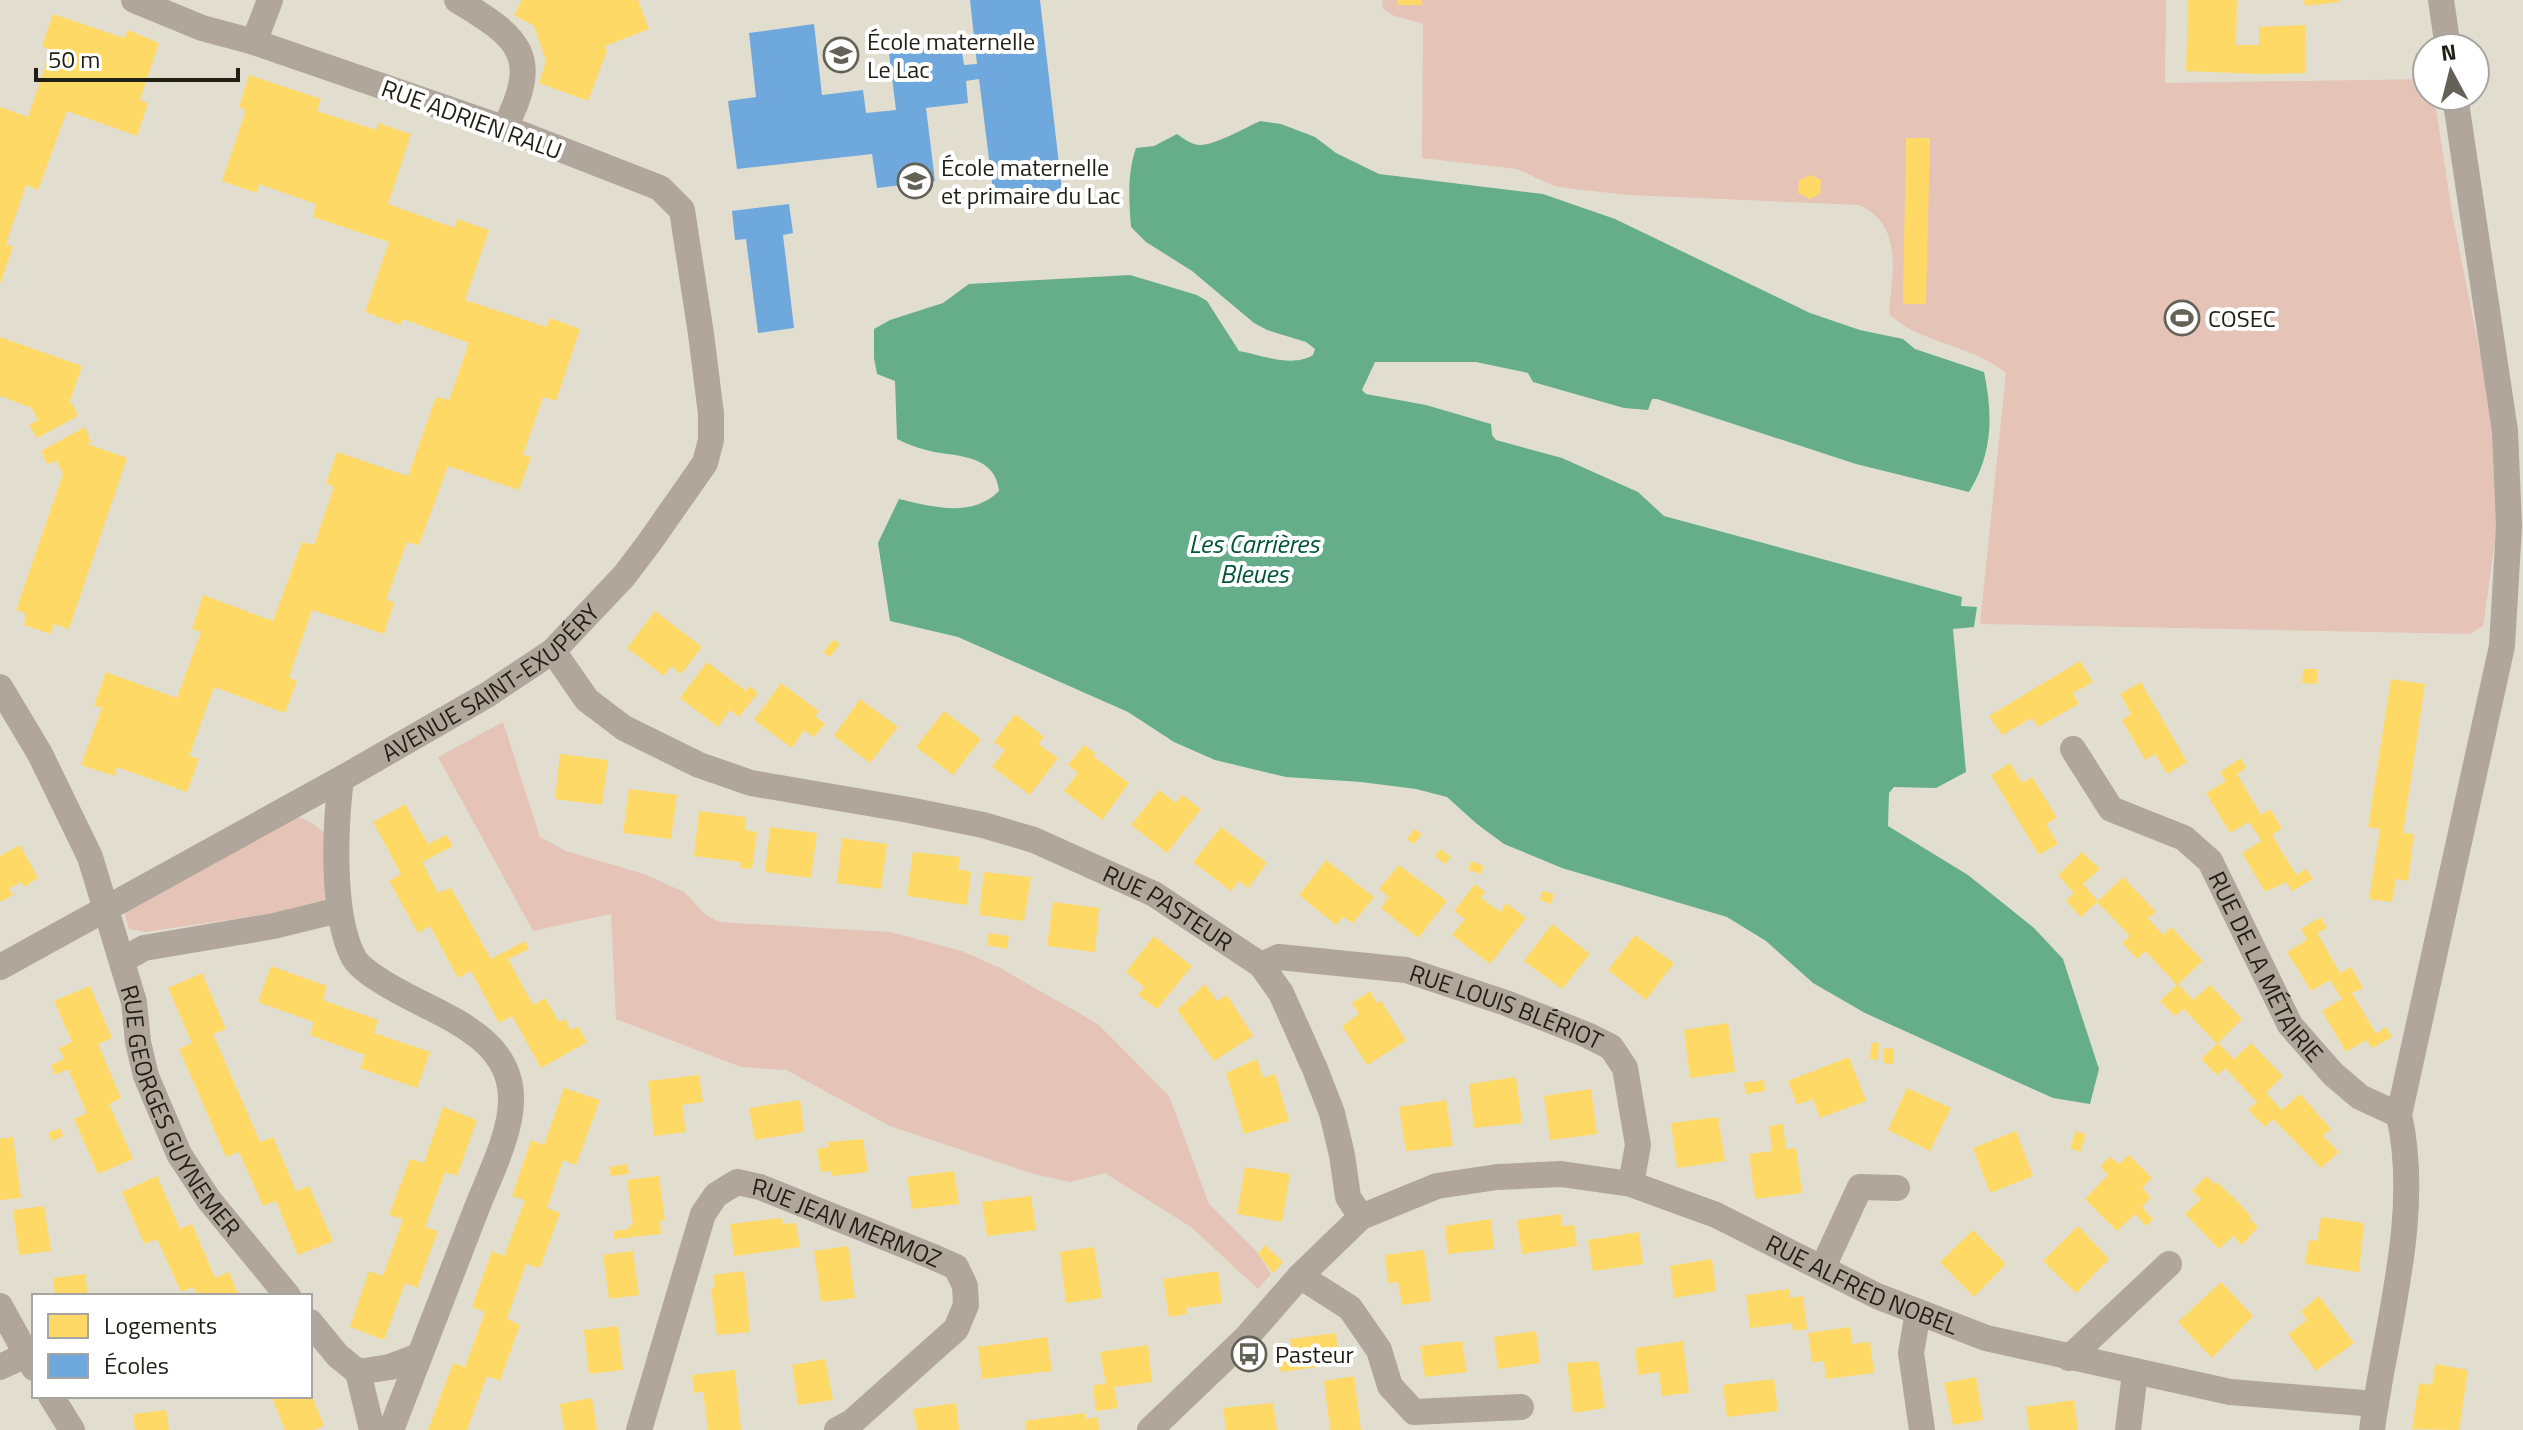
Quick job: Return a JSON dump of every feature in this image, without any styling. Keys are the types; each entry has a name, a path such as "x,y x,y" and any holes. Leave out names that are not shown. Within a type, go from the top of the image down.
{"street":[{"name":"RUE ADRIEN RALU","path":"134,0 202,28 254,42 504,129 660,188 682,210"},
{"path":"254,42 270,0"},
{"path":"457,0 499,25 518,47 524,72 518,104 504,129"},
{"path":"2441,0 2446,32"},
{"path":"2374,1417 2406,1199 2407,1148 2399,1115 2502,646 2508,541 2505,431 2457,112"},
{"name":"AVENUE SAINT-EXUPÉRY","path":"0,967 487,695 553,651 624,576 705,463 711,440 711,414 682,210"},
{"name":"RUE PASTEUR","path":"553,651 587,700 624,728 699,765 751,783 909,810 983,825 1034,840 1154,894 1261,965 1281,993 1315,1069 1332,1113 1348,1197 1361,1217"},
{"name":"RUE GEORGES GUYNEMER","path":"0,687 40,754 90,857 134,1002 138,1042 146,1076 179,1154 209,1200 286,1294"},
{"name":"RUE DE LA MÉTAIRIE","path":"2073,749 2111,809 2184,838 2210,861 2290,1025 2333,1074 2360,1097 2399,1115"},
{"path":"341,779 336,841 339,910 355,959 395,990 446,1016 488,1043 505,1067 512,1100 508,1122 487,1181 391,1430"},
{"path":"123,960 144,948 274,926 339,910"},
{"name":"RUE LOUIS BLÉRIOT","path":"1261,965 1279,957 1406,970 1506,1003 1611,1047 1625,1068 1638,1145 1631,1184"},
{"name":"RUE ALFRED NOBEL","path":"1361,1217 1437,1186 1497,1177 1561,1174 1631,1184 1716,1215 1877,1296 1986,1338 2135,1373 2374,1417"},
{"name":"RUE JEAN MERMOZ","path":"639,1430 703,1214 716,1195 737,1182 760,1187 956,1267 965,1286 966,1305 956,1329 852,1422 837,1430"},
{"path":"1823,1267 1860,1187 1897,1188"},
{"path":"1150,1430 1246,1338 1300,1276 1361,1217"},
{"path":"2069,1358 2169,1264"},
{"path":"1300,1276 1350,1308 1379,1350 1390,1386 1414,1412 1521,1407"},
{"path":"0,1306 30,1361 0,1367"},
{"path":"1918,1312 1911,1353 1922,1430"},
{"path":"312,1324 338,1356 358,1372 372,1430"},
{"path":"358,1372 390,1367 419,1356"},
{"path":"2128,1430 2135,1373"},
{"path":"52,1398 72,1430"}],"shaded area":[{"name":"COSEC","path":"1382,0 2166,0 2165,83 2411,79 2411,112 2436,112 2452,213 2494,424 2497,527 2483,626 2470,634 1980,624 2006,373 1978,356 1916,332 1889,314 1892,252 1883,225 1873,214 1859,205 1629,195 1574,189 1554,186 1517,169 1422,158 1423,24 1392,15 1383,9"},
{"path":"503,722 540,837 566,851 644,874 684,892 706,915 719,922 890,932 962,951 1000,968 1098,1024 1169,1096 1209,1204 1257,1252 1271,1274 1258,1289 1191,1227 1105,1173 1070,1182 1030,1173 890,1126 786,1070 741,1067 616,1019 611,914 533,931 438,757"},
{"path":"292,817 310,822 325,835 329,893 322,902 308,908 145,932 129,929 125,915 129,906"}],"water":[{"name":"Les Carrières Bleues","path":"1260,121 1281,124 1315,137 1336,153 1379,174 1543,194 1615,219 1810,313 1860,330 1903,339 1915,349 1984,372 1989,403 1989,434 1983,463 1969,492 1856,464 1657,399 1652,399 1648,410 1624,408 1533,382 1528,373 1476,362 1375,362 1362,390 1366,394 1426,405 1491,424 1496,440 1562,458 1638,492 1664,516 1962,597 1961,606 1977,607 1974,627 1953,629 1966,772 1936,788 1894,787 1889,793 1888,826 1968,875 2034,928 2063,959 2099,1069 2090,1104 2053,1098 1865,1013 1813,983 1766,941 1727,917 1562,868 1504,844 1447,797 1416,789 1361,782 1286,777 1215,760 1174,742 1128,712 958,637 890,621 878,543 899,499 938,507 964,508 977,505 999,491 991,471 976,460 924,450 897,439 895,381 877,374 874,329 890,320 943,303 969,284 1130,275 1197,295 1207,301 1239,351 1287,361 1313,355 1315,349 1306,342 1254,323 1192,271 1146,242 1131,227 1130,178 1136,148 1154,146 1177,134 1193,144 1206,144"}],"building: Logements":[{"path":"522,0 638,0 649,29 605,46 607,51 588,101 539,83 546,61 534,26 514,15"},
{"path":"1397,0 1422,0 1422,5 1398,5"},
{"path":"2188,0 2237,0 2236,45 2259,45 2259,27 2305,25 2306,73 2186,71"},
{"path":"2304,0 2339,0 2339,2 2305,6"},
{"path":"53,14 124,38 128,30 159,43 140,100 148,103 137,136 67,111 38,190 26,185 6,244 13,247 0,284 0,107 28,117 51,50 42,46"},
{"path":"249,75 321,99 317,111 376,130 378,123 411,134 388,204 455,228 457,219 489,230 465,300 546,327 550,318 580,329 556,401 543,397 523,455 531,457 519,490 448,466 419,545 407,542 386,600 394,602 384,634 312,610 289,677 297,681 285,713 214,687 189,756 199,759 187,792 117,767 114,776 81,765 102,708 94,705 106,672 177,698 201,632 192,629 203,595 273,621 302,542 314,545 334,487 326,483 337,452 408,476 436,397 449,400 469,343 403,319 400,325 365,312 389,242 313,217 316,204 259,184 257,193 222,181 246,110 239,107"},
{"path":"1906,138 1930,138 1926,304 1903,304"},
{"path":"1811,175 1821,180 1820,194 1810,199 1798,193 1799,180"},
{"path":"0,337 82,366 69,404 73,404 78,416 37,438 29,425 38,420 32,408 0,396"},
{"path":"85,427 91,442 87,444 127,458 69,629 54,624 51,634 24,625 26,613 16,610 63,474 57,461 47,464 41,451"},
{"path":"655,611 702,647 681,674 671,666 664,676 627,648"},
{"path":"833,640 840,644 830,657 823,652"},
{"path":"2080,661 2093,682 2073,693 2079,704 2038,727 2032,718 2002,735 1989,716"},
{"path":"707,662 746,691 750,686 758,693 739,717 730,710 718,727 680,698"},
{"path":"2303,669 2317,669 2317,684 2302,683"},
{"path":"2391,679 2425,684 2403,833 2414,834 2408,881 2396,879 2392,902 2369,899 2380,829 2368,827"},
{"path":"2141,682 2187,762 2167,774 2155,754 2145,760 2122,720 2131,714 2120,694"},
{"path":"781,683 819,711 815,716 825,724 814,737 804,730 792,748 754,720"},
{"path":"860,699 898,727 870,763 834,736"},
{"path":"944,711 981,739 953,775 916,747"},
{"path":"1015,714 1044,737 1038,744 1058,758 1030,795 992,767 1005,750 994,742"},
{"path":"1084,745 1095,753 1093,756 1129,783 1102,820 1064,791 1078,773 1068,765"},
{"path":"560,754 608,760 602,805 555,799"},
{"path":"2241,758 2246,768 2237,774 2261,815 2270,809 2282,828 2272,835 2296,875 2306,869 2313,879 2292,891 2286,882 2265,892 2242,853 2261,841 2256,832 2249,822 2230,833 2206,793 2226,781 2220,772"},
{"path":"2010,763 2022,783 2032,777 2057,818 2046,824 2058,844 2039,855 1991,775"},
{"path":"629,789 677,795 671,839 623,833"},
{"path":"1159,790 1176,803 1182,795 1201,809 1167,853 1131,825"},
{"path":"405,804 428,844 446,835 453,846 422,862 438,893 451,888 491,959 525,941 529,949 508,959 533,1005 545,998 559,1022 565,1019 571,1030 578,1026 587,1042 541,1068 512,1016 499,1023 471,971 458,978 430,926 418,933 389,881 401,874 373,822"},
{"path":"699,811 746,817 745,830 757,832 752,869 740,868 741,862 694,856"},
{"path":"770,827 817,833 811,878 765,872"},
{"path":"1221,827 1267,863 1248,888 1239,881 1231,891 1193,862"},
{"path":"1414,829 1422,834 1414,844 1407,839"},
{"path":"842,838 887,844 881,889 837,883"},
{"path":"20,845 38,878 24,887 21,882 9,889 13,895 0,902 0,856"},
{"path":"1440,849 1451,857 1445,864 1435,856"},
{"path":"913,852 960,857 958,869 971,872 967,905 907,896"},
{"path":"2082,852 2100,869 2083,884 2098,901 2123,877 2156,912 2148,918 2163,935 2171,927 2203,961 2178,984 2193,1000 2210,985 2242,1019 2218,1043 2234,1059 2251,1043 2283,1076 2266,1093 2282,1110 2300,1094 2331,1129 2323,1136 2339,1152 2321,1168 2273,1119 2265,1127 2248,1110 2257,1102 2225,1068 2217,1075 2201,1059 2217,1044 2184,1009 2175,1016 2160,1001 2177,985 2145,951 2137,959 2122,943 2130,936 2097,902 2081,917 2066,901 2074,893 2058,875"},
{"path":"1326,860 1374,897 1353,923 1343,917 1336,925 1299,895"},
{"path":"1471,861 1484,866 1481,874 1468,870"},
{"path":"1399,865 1447,901 1418,938 1381,908 1389,897 1379,889"},
{"path":"984,872 1031,877 1024,921 979,915"},
{"path":"1475,884 1485,892 1481,898 1500,912 1506,903 1526,918 1490,964 1452,935 1465,919 1454,911"},
{"path":"1542,891 1554,894 1551,904 1540,900"},
{"path":"1053,902 1099,908 1095,952 1047,946"},
{"path":"2321,917 2327,928 2317,933 2340,973 2351,967 2363,988 2352,993 2376,1034 2386,1027 2392,1037 2372,1048 2366,1040 2346,1052 2322,1011 2342,999 2330,980 2311,991 2287,952 2307,940 2301,929"},
{"path":"1552,924 1590,954 1562,989 1524,961"},
{"path":"989,933 1009,936 1007,949 987,945"},
{"path":"1635,935 1674,963 1646,1000 1608,970"},
{"path":"1154,936 1192,966 1157,1009 1138,995 1144,987 1126,972"},
{"path":"271,966 327,986 323,1000 378,1020 374,1033 430,1052 417,1088 360,1068 365,1055 310,1035 314,1022 258,1002"},
{"path":"202,973 226,1029 213,1034 260,1142 273,1137 296,1191 309,1186 333,1241 298,1255 276,1201 263,1206 239,1152 226,1157 179,1049 192,1043 168,988"},
{"path":"1205,984 1217,1001 1227,995 1253,1036 1214,1061 1177,1010"},
{"path":"90,986 112,1038 98,1044 121,1098 109,1104 133,1159 98,1174 74,1119 87,1113 68,1069 55,1075 51,1065 64,1059 59,1048 72,1042 54,1001"},
{"path":"1370,991 1377,1003 1381,1001 1406,1041 1367,1065 1342,1026 1359,1014 1352,1003"},
{"path":"1728,1023 1735,1072 1690,1078 1684,1030"},
{"path":"1871,1043 1879,1043 1878,1060 1870,1059"},
{"path":"1884,1048 1894,1049 1894,1064 1883,1063"},
{"path":"1849,1057 1866,1101 1820,1118 1813,1099 1797,1105 1788,1081"},
{"path":"1257,1059 1263,1078 1275,1074 1289,1121 1244,1134 1226,1073"},
{"path":"699,1075 703,1102 682,1105 686,1132 654,1136 648,1081"},
{"path":"1516,1077 1522,1123 1474,1128 1469,1084"},
{"path":"1764,1080 1765,1091 1746,1094 1744,1083"},
{"path":"564,1088 600,1100 576,1165 563,1160 547,1208 560,1213 540,1268 526,1264 507,1319 520,1325 500,1381 487,1376 467,1430 428,1430 453,1363 465,1367 485,1312 472,1307 492,1251 504,1256 525,1200 512,1196 531,1140 544,1145"},
{"path":"1907,1088 1951,1108 1930,1151 1888,1130"},
{"path":"1591,1089 1597,1134 1550,1140 1544,1096"},
{"path":"800,1100 804,1132 755,1140 749,1108"},
{"path":"1446,1100 1453,1146 1406,1151 1399,1107"},
{"path":"443,1107 477,1120 457,1176 445,1172 425,1227 438,1231 417,1288 405,1283 384,1340 350,1327 369,1271 383,1276 403,1219 389,1215 410,1159 424,1163"},
{"path":"1718,1117 1725,1161 1677,1168 1671,1123"},
{"path":"1783,1124 1786,1149 1796,1148 1802,1193 1755,1199 1749,1154 1772,1151 1769,1126"},
{"path":"60,1128 63,1136 52,1141 48,1133"},
{"path":"2016,1131 2033,1176 1990,1193 1973,1148"},
{"path":"2076,1131 2086,1134 2080,1152 2070,1148"},
{"path":"13,1137 21,1198 0,1200 0,1139"},
{"path":"863,1139 868,1172 832,1176 831,1171 821,1172 817,1149 829,1147 828,1142"},
{"path":"2129,1155 2152,1178 2142,1188 2151,1197 2142,1207 2153,1219 2146,1226 2135,1214 2117,1231 2085,1199 2108,1175 2100,1166 2110,1157 2119,1164"},
{"path":"627,1164 629,1174 611,1176 609,1167"},
{"path":"1245,1167 1290,1174 1282,1222 1237,1214"},
{"path":"954,1171 959,1204 912,1209 907,1177"},
{"path":"157,1176 180,1229 192,1224 215,1278 229,1272 238,1294 196,1294 193,1287 181,1292 157,1239 144,1244 122,1192"},
{"path":"659,1176 665,1220 660,1221 661,1234 614,1239 613,1231 629,1229 629,1225 633,1224 627,1180"},
{"path":"2206,1176 2235,1199 2258,1227 2242,1245 2233,1236 2219,1249 2185,1214 2201,1199 2192,1191"},
{"path":"1031,1196 1036,1230 987,1236 982,1202"},
{"path":"44,1206 51,1251 19,1255 13,1210"},
{"path":"1561,1214 1562,1226 1574,1225 1577,1246 1522,1254 1517,1220"},
{"path":"2321,1217 2364,1223 2359,1272 2305,1264 2309,1240 2317,1241"},
{"path":"782,1218 783,1224 796,1223 800,1247 734,1256 730,1224"},
{"path":"1491,1219 1494,1249 1448,1254 1445,1226"},
{"path":"2078,1226 2109,1259 2076,1293 2043,1261"},
{"path":"1973,1230 2006,1264 1974,1297 1940,1262"},
{"path":"1639,1232 1643,1264 1593,1271 1588,1240"},
{"path":"1265,1245 1283,1262 1273,1273 1258,1254"},
{"path":"848,1246 855,1298 821,1302 814,1251"},
{"path":"1094,1247 1102,1298 1066,1303 1060,1252"},
{"path":"1424,1250 1431,1301 1402,1305 1398,1282 1388,1283 1385,1255"},
{"path":"633,1251 639,1295 609,1299 603,1255"},
{"path":"1712,1259 1716,1291 1674,1298 1670,1266"},
{"path":"744,1271 750,1332 717,1335 711,1288 715,1287 713,1275"},
{"path":"1218,1271 1222,1303 1186,1308 1187,1314 1169,1317 1163,1279"},
{"path":"85,1274 88,1294 55,1294 53,1278"},
{"path":"2221,1282 2253,1316 2212,1358 2178,1322"},
{"path":"1789,1289 1790,1298 1803,1296 1807,1329 1793,1331 1792,1323 1750,1328 1746,1295"},
{"path":"2319,1296 2354,1343 2316,1371 2288,1334 2307,1320 2301,1311"},
{"path":"618,1326 623,1370 589,1374 584,1330"},
{"path":"1850,1327 1852,1344 1870,1342 1874,1373 1826,1379 1824,1361 1812,1362 1808,1333"},
{"path":"1536,1331 1540,1363 1498,1369 1494,1337"},
{"path":"1336,1333 1339,1364 1281,1372 1277,1349 1291,1347 1290,1339"},
{"path":"1047,1337 1052,1371 982,1379 978,1347"},
{"path":"1462,1341 1467,1372 1425,1377 1420,1346"},
{"path":"1683,1341 1689,1393 1662,1396 1659,1372 1638,1375 1635,1348"},
{"path":"1148,1345 1152,1382 1114,1387 1118,1408 1096,1411 1093,1385 1106,1384 1100,1352"},
{"path":"825,1359 833,1400 798,1405 792,1365"},
{"path":"1598,1361 1605,1408 1573,1413 1567,1363"},
{"path":"2435,1364 2468,1370 2459,1430 2412,1429 2419,1383 2432,1385"},
{"path":"735,1370 741,1430 708,1430 703,1392 694,1393 692,1375"},
{"path":"1354,1376 1361,1430 1330,1430 1324,1381"},
{"path":"1976,1377 1983,1420 1953,1425 1944,1383"},
{"path":"1774,1379 1778,1411 1727,1417 1723,1385"},
{"path":"312,1396 324,1426 314,1430 285,1430 272,1398"},
{"path":"592,1398 597,1430 564,1430 560,1404"},
{"path":"2074,1400 2078,1430 2029,1430 2026,1407"},
{"path":"956,1403 959,1430 917,1430 913,1409"},
{"path":"1273,1403 1277,1430 1226,1430 1223,1408"},
{"path":"166,1410 169,1430 135,1430 133,1414"},
{"path":"1085,1413 1086,1419 1098,1417 1099,1430 1026,1430 1025,1421"}],"building: Écoles":[{"path":"970,0 1040,0 1062,190 994,199 979,79 966,81 968,103 926,108 935,181 877,188 872,154 737,169 728,101 756,97 749,33 814,24 822,95 863,90 866,113 896,110 889,53 961,45 964,65 977,64"},
{"path":"789,204 793,233 783,235 794,328 758,333 746,239 735,240 732,211"}],"place":[{"name":"École maternelle Le Lac","path":"841,55"},
{"name":"École maternelle et primaire du Lac","path":"915,181"},
{"name":"COSEC","path":"2182,318"},
{"name":"Pasteur","path":"1249,1354"}]}
